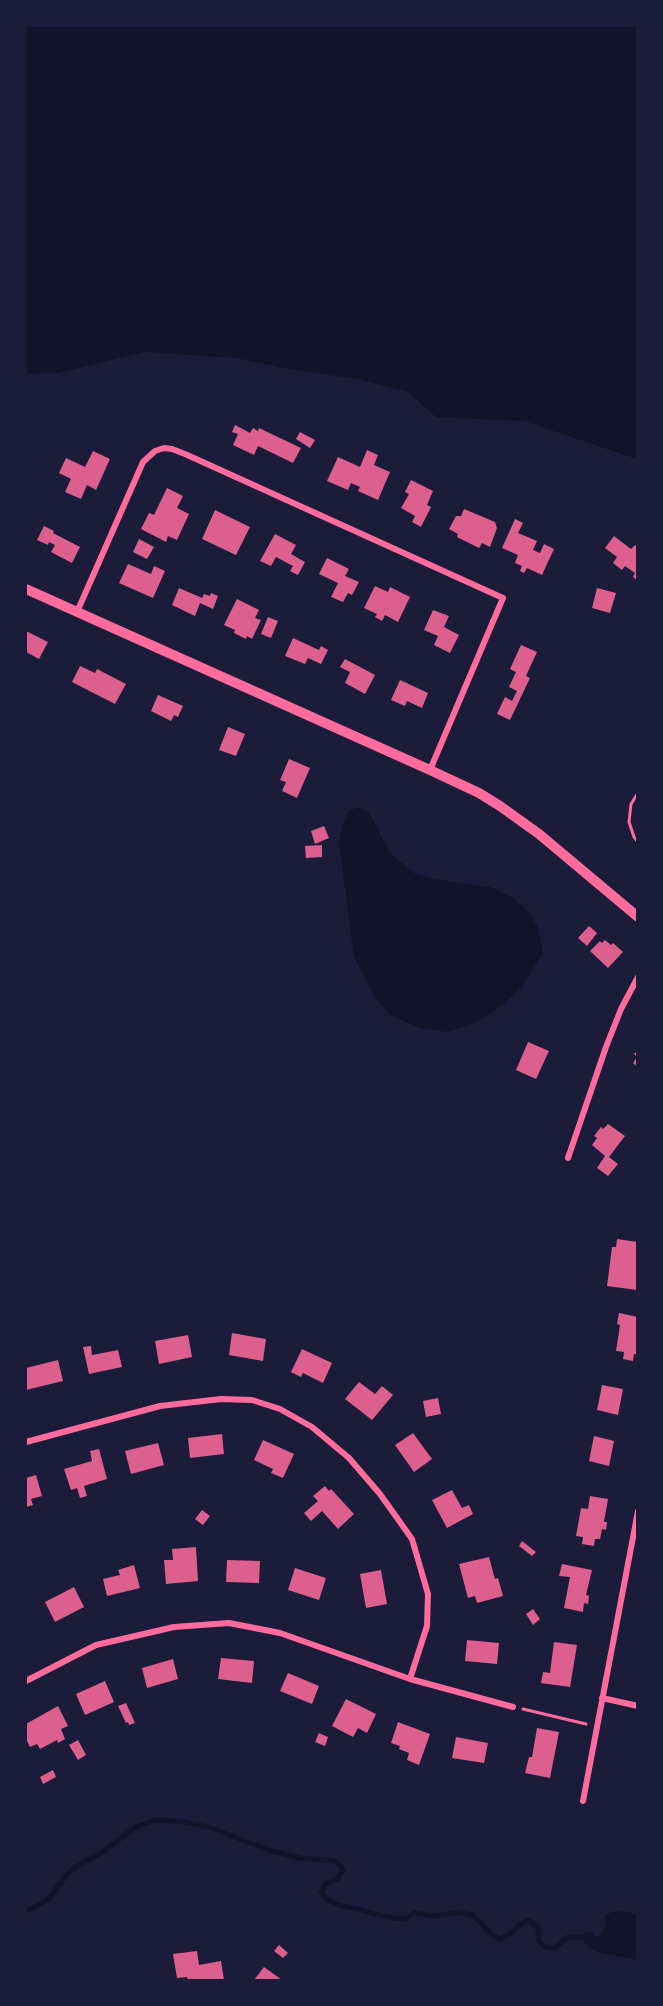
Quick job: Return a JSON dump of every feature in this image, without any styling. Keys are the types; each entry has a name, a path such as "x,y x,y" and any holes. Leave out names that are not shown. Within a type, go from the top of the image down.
{"street":[{"path":"77,613 143,462 155,450 164,448 185,454 503,598 430,770"},
{"path":"26,589 478,793 526,824 560,850 638,917"},
{"path":"568,1158 606,1047 621,1009 638,977"},
{"path":"26,1442 160,1406 222,1399 252,1400 280,1409 312,1427 349,1458 380,1494 412,1539 428,1593 427,1626 410,1679"},
{"path":"583,1801 638,1511"},
{"path":"26,1681 96,1645 174,1627 229,1623 280,1633 410,1679 513,1707"},
{"path":"602,1698 638,1706"}],"path":[{"path":"638,793 631,804 629,822 638,842"},
{"path":"504,1705 597,1727"}],"shaded area":[{"path":"26,26 637,26 637,459 524,421 436,417 408,392 358,379 294,370 237,358 145,352 58,373 26,374"},
{"path":"357,807 369,812 389,852 414,873 434,879 490,887 510,896 528,911 538,927 543,953 521,988 503,1005 474,1024 448,1032 419,1028 389,1014 372,992 354,957 339,842 347,813"},
{"path":"623,1911 637,1914 637,1960 598,1952 587,1946 581,1936 585,1932 590,1932 599,1936 605,1927 605,1915"}],"building":[{"path":"235,425 250,433 253,428 258,431 259,428 301,448 293,463 258,446 254,455 233,445 238,434 232,432"},
{"path":"300,432 315,440 310,448 296,439"},
{"path":"367,450 378,455 374,465 390,472 378,500 358,491 360,487 351,483 348,490 327,481 338,457 360,467"},
{"path":"93,451 110,459 96,490 87,485 81,499 65,492 71,479 59,473 66,458 85,467"},
{"path":"411,480 433,491 427,505 431,507 421,527 412,522 415,516 401,508 409,494 405,492"},
{"path":"167,488 183,496 177,508 189,514 177,540 168,536 166,542 141,529 149,513 154,515"},
{"path":"464,509 495,522 497,528 490,547 482,543 479,548 457,537 458,534 449,529 456,516 461,516"},
{"path":"215,510 250,527 236,555 202,539"},
{"path":"515,519 523,523 518,533 537,541 533,550 540,553 544,544 554,549 542,575 527,568 524,573 520,571 522,566 515,563 518,555 502,548"},
{"path":"44,526 80,547 72,563 51,552 55,545 49,542 48,545 37,540"},
{"path":"275,534 296,545 291,554 305,562 298,575 290,571 293,566 276,557 271,566 260,561"},
{"path":"614,536 631,549 635,545 638,547 638,581 633,577 635,573 625,566 622,570 613,563 617,557 605,548"},
{"path":"139,539 154,547 147,559 133,552"},
{"path":"327,558 349,569 345,576 359,582 352,595 348,593 343,602 331,597 338,583 319,574"},
{"path":"128,564 151,574 154,566 165,571 153,598 119,583"},
{"path":"375,586 388,592 390,587 410,597 398,622 385,615 382,621 375,617 377,614 364,608"},
{"path":"179,588 202,598 204,594 210,596 211,593 218,596 213,609 200,603 195,616 172,605"},
{"path":"597,588 616,593 610,613 592,608"},
{"path":"237,599 259,610 255,618 261,620 252,639 247,636 246,639 234,633 235,630 224,625"},
{"path":"433,610 449,616 444,627 459,635 450,653 434,645 438,636 424,630"},
{"path":"268,617 278,621 271,638 261,634"},
{"path":"26,631 48,642 39,659 26,652"},
{"path":"293,638 319,650 321,646 328,650 321,664 308,658 305,664 285,656"},
{"path":"521,645 537,652 526,676 530,678 510,720 497,714 505,697 512,701 517,691 509,687 516,672 510,669"},
{"path":"345,659 375,675 365,694 345,683 350,672 340,667"},
{"path":"80,666 95,673 97,669 126,684 115,704 72,682"},
{"path":"400,680 428,693 422,708 407,701 405,706 391,700"},
{"path":"158,695 183,706 178,717 174,715 171,721 151,711"},
{"path":"228,727 245,734 236,756 219,750"},
{"path":"289,759 310,768 297,798 282,791 286,782 280,780"},
{"path":"324,826 329,838 315,844 311,831"},
{"path":"322,845 322,857 306,858 305,846"},
{"path":"589,926 597,933 587,946 578,938"},
{"path":"605,940 611,945 613,943 623,952 608,968 590,951 600,941 602,943"},
{"path":"528,1042 549,1051 536,1079 516,1070"},
{"path":"638,1050 638,1067 633,1063 637,1057 634,1054"},
{"path":"608,1124 625,1136 609,1157 618,1164 608,1176 597,1168 605,1156 592,1145 597,1138 594,1136 601,1127 603,1129"},
{"path":"617,1239 638,1242 637,1290 607,1286 612,1247 616,1247"},
{"path":"619,1313 638,1317 638,1355 634,1354 633,1361 623,1359 624,1352 616,1351 620,1325 617,1324"},
{"path":"232,1333 266,1339 263,1361 229,1355"},
{"path":"188,1335 192,1357 159,1364 155,1341"},
{"path":"91,1346 92,1355 118,1350 122,1367 89,1374 83,1347"},
{"path":"302,1349 332,1363 323,1383 303,1373 301,1377 291,1372"},
{"path":"58,1360 63,1381 26,1390 26,1368"},
{"path":"359,1382 375,1394 382,1386 393,1395 372,1420 345,1399"},
{"path":"602,1385 623,1389 618,1415 597,1410"},
{"path":"438,1398 441,1414 426,1417 423,1401"},
{"path":"413,1433 432,1459 414,1472 395,1445"},
{"path":"222,1434 224,1454 190,1458 188,1438"},
{"path":"594,1436 614,1441 609,1466 589,1461"},
{"path":"263,1440 294,1454 283,1478 271,1473 273,1469 254,1460"},
{"path":"158,1443 164,1465 131,1474 125,1451"},
{"path":"99,1449 107,1479 84,1486 87,1496 80,1498 77,1488 71,1490 64,1469 92,1461 90,1451"},
{"path":"36,1475 42,1496 31,1499 33,1505 26,1507 26,1478"},
{"path":"325,1486 329,1491 331,1489 354,1514 338,1529 322,1511 311,1521 304,1513 318,1501 313,1496"},
{"path":"452,1490 462,1508 469,1505 473,1514 447,1528 432,1500"},
{"path":"590,1496 608,1499 604,1522 607,1522 606,1530 602,1529 600,1539 595,1539 594,1546 582,1544 583,1537 576,1536 581,1508 588,1509"},
{"path":"202,1510 210,1516 203,1525 195,1519"},
{"path":"522,1541 536,1552 532,1556 519,1546"},
{"path":"196,1547 198,1581 166,1584 164,1560 173,1560 172,1549"},
{"path":"489,1557 503,1596 477,1603 475,1596 468,1598 459,1564"},
{"path":"227,1560 260,1561 259,1583 226,1582"},
{"path":"562,1564 592,1570 586,1595 589,1596 588,1604 584,1603 583,1612 564,1608 570,1577 559,1576"},
{"path":"134,1565 140,1588 107,1596 103,1579 120,1575 118,1570"},
{"path":"295,1568 326,1578 319,1600 288,1590"},
{"path":"381,1570 387,1604 366,1608 360,1574"},
{"path":"74,1587 84,1607 55,1622 45,1602"},
{"path":"533,1609 540,1619 533,1625 526,1614"},
{"path":"467,1640 499,1643 497,1664 465,1661"},
{"path":"554,1642 577,1645 570,1687 541,1683 543,1672 550,1673"},
{"path":"221,1658 254,1661 252,1683 218,1679"},
{"path":"173,1659 178,1679 147,1688 142,1668"},
{"path":"288,1673 319,1686 312,1704 280,1691"},
{"path":"105,1681 114,1702 85,1715 76,1694"},
{"path":"346,1699 376,1714 367,1733 358,1728 353,1737 332,1726"},
{"path":"126,1703 135,1723 129,1725 118,1706"},
{"path":"58,1706 68,1726 61,1729 65,1739 58,1743 57,1740 40,1749 37,1744 30,1747 26,1739 26,1724"},
{"path":"398,1722 430,1734 419,1765 407,1760 409,1753 391,1743"},
{"path":"537,1728 559,1732 550,1778 525,1773 529,1757 532,1757"},
{"path":"319,1733 328,1737 325,1746 315,1742"},
{"path":"456,1737 488,1743 484,1763 452,1758"},
{"path":"78,1740 86,1755 78,1760 69,1745"},
{"path":"53,1770 56,1777 43,1784 40,1777"},
{"path":"279,1945 288,1953 283,1958 274,1951"},
{"path":"197,1951 199,1965 221,1961 224,1980 177,1978 173,1954"},
{"path":"264,1967 282,1980 254,1980"}],"waterway":[{"path":"26,1911 48,1900 68,1873 101,1853 136,1827 155,1820 179,1821 208,1827 272,1851 300,1858 336,1861 343,1870 337,1879 326,1884 321,1892 327,1900 339,1905 406,1919 414,1913 436,1916 457,1912 472,1915 489,1933 500,1939 528,1920 538,1928 539,1941 545,1947 555,1948 568,1937 586,1937"}]}
